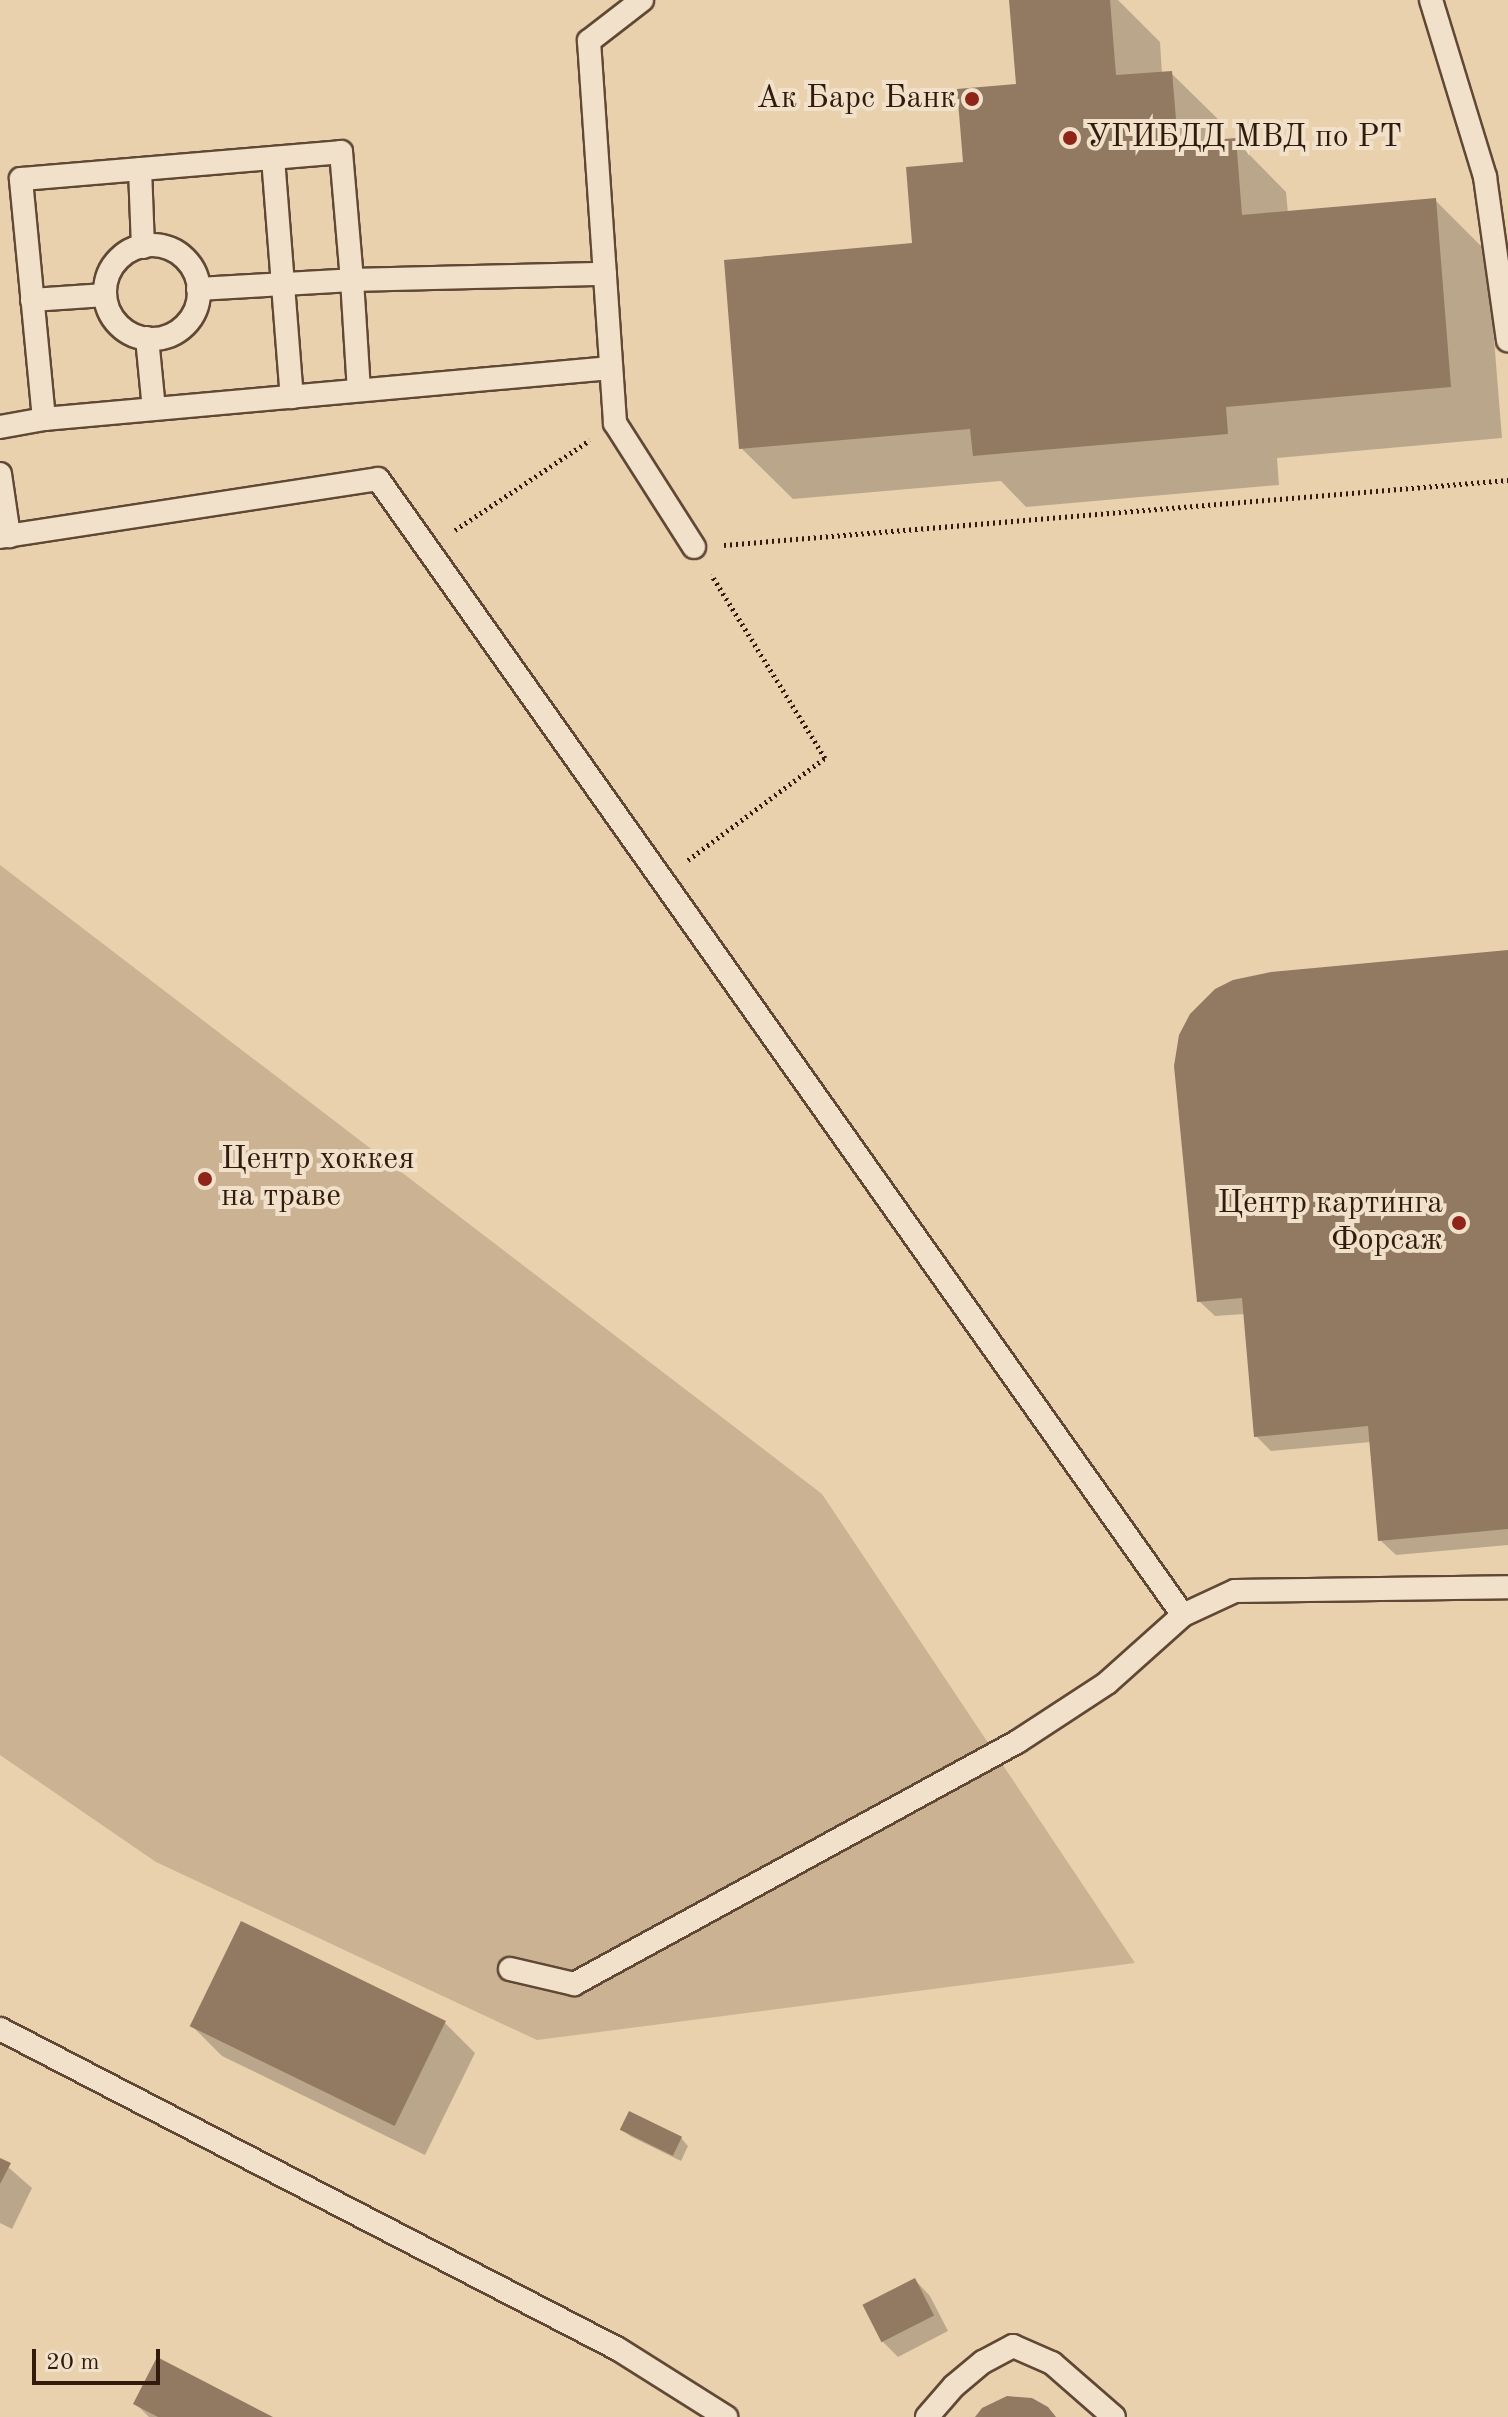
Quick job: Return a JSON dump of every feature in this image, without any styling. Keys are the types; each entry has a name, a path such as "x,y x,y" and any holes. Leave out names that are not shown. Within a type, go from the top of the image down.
{"lane":[{"path":"642,0 589,41 615,423 694,547"},
{"path":"1431,0 1485,177 1508,340"},
{"path":"44,419 21,179 341,152 359,390"},
{"path":"273,158 292,397"},
{"path":"140,169 143,247"},
{"path":"161,245 185,258 198,281 198,289 197,308 181,330 156,340 130,335 110,316 105,295 112,264 134,248 161,245"},
{"path":"198,289 352,280 605,274"},
{"path":"32,300 105,295"},
{"path":"147,338 154,409"},
{"path":"0,427 44,419 611,368"},
{"path":"0,474 4,537 378,479 1183,1615"},
{"path":"510,1969 574,1984 1017,1742 1107,1683 1183,1615 1235,1591 1508,1587"},
{"path":"0,2029 618,2349 726,2417"},
{"path":"927,2417 954,2386 983,2362 1013,2346 1052,2363 1114,2417"}],"path":[{"path":"428,549 615,423"},
{"path":"662,879 825,758 694,547 1508,480"}],"shaded area":[{"name":"Центр хоккея на траве","path":"0,865 822,1494 1135,1963 537,2040 156,1862 0,1755"}],"building":[{"path":"1009,0 1110,0 1116,75 1172,71 1178,143 1236,138 1242,215 1436,198 1451,387 1226,407 1228,434 973,456 970,429 739,449 724,260 912,243 906,167 963,162 957,89 1016,84"},
{"path":"1508,950 1508,1529 1378,1541 1368,1426 1254,1437 1242,1298 1197,1302 1174,1066 1179,1035 1190,1014 1215,989 1233,980 1271,972"},
{"path":"241,1921 446,2021 395,2126 190,2026"},
{"path":"629,2111 682,2137 673,2156 620,2130"},
{"path":"0,2158 11,2163 0,2184"},
{"path":"915,2278 934,2315 881,2342 862,2305"},
{"path":"157,2357 273,2417 158,2417 133,2404"},
{"path":"1007,2396 1032,2398 1048,2407 1056,2417 975,2417 982,2408"}],"place":[{"name":"Ак Барс Банк","path":"972,99"},
{"name":"УГИБДД МВД по РТ","path":"1070,138"},
{"name":"Центр хоккея на траве","path":"205,1179"},
{"name":"Центр картинга Форсаж","path":"1459,1223"}]}
